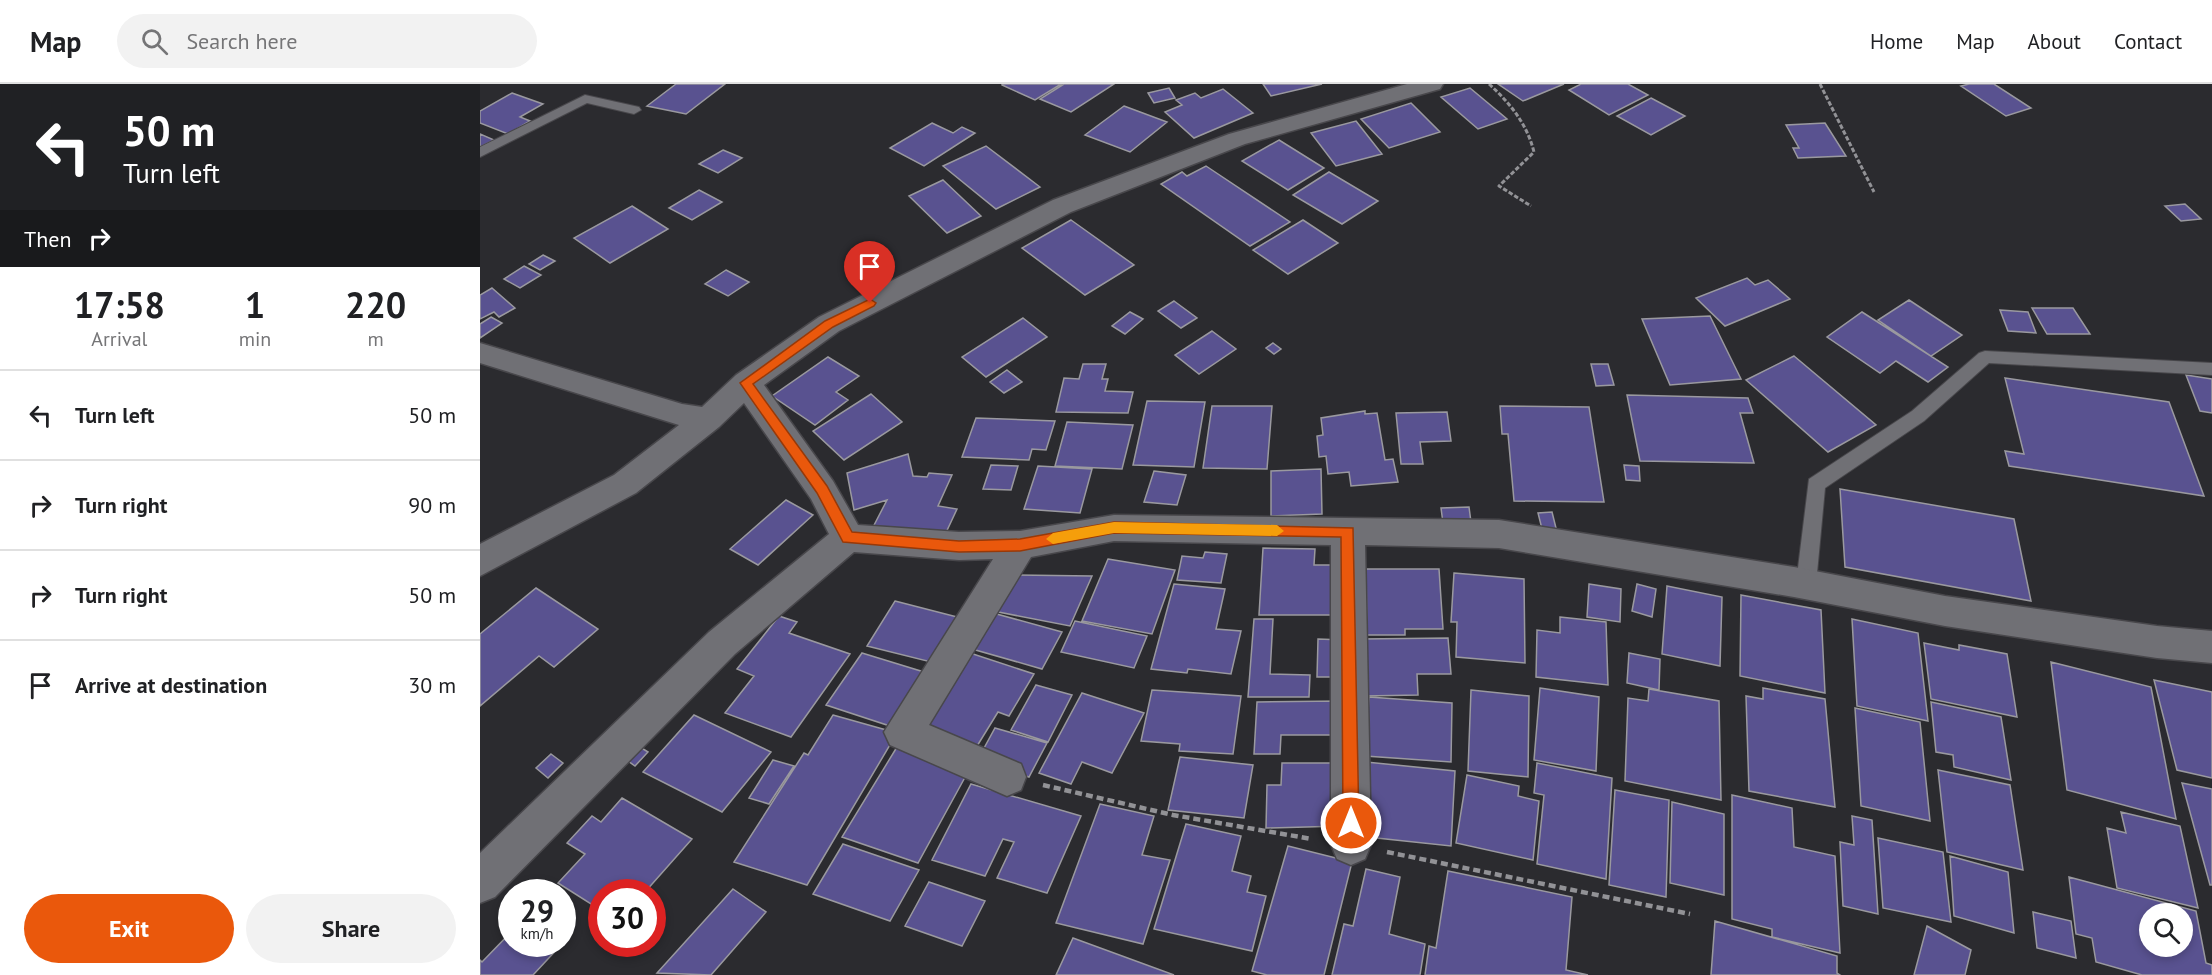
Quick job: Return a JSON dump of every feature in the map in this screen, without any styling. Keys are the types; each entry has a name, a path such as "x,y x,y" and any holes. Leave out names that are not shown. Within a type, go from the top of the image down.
{"street":[{"path":"480,562 505,545 625,484 708,418 746,383 829,324 1062,206 1238,139 1431,84"},
{"path":"480,353 682,415 708,418"},
{"path":"746,383 822,490 848,538"},
{"path":"480,882 722,643 848,538 959,546 1020,545 1114,528 1499,534 1806,585 1945,611 2157,642 2212,647"},
{"path":"1348,532 1351,845"},
{"path":"1007,777 903,732 1020,545"}],"lane":[{"path":"480,153 585,99 634,110"},
{"path":"1806,585 1816,484 1918,416 1985,357 2212,369"}],"path":[{"path":"1489,84 1508,101 1533,142 1534,152 1499,186 1531,206"},
{"path":"1820,84 1874,192"}],"building":[{"path":"676,84 725,84 686,114 647,106"},
{"path":"1002,84 1061,84 1035,100 1002,85"},
{"path":"1064,84 1114,84 1071,112 1040,99"},
{"path":"1263,84 1322,84 1271,96"},
{"path":"1498,84 1564,84 1523,101"},
{"path":"1581,84 1628,84 1648,95 1609,115 1569,90"},
{"path":"1994,84 2031,108 2006,116 1961,86"},
{"path":"1169,88 1175,98 1154,103 1148,93"},
{"path":"1470,88 1507,119 1478,129 1441,97"},
{"path":"1223,89 1253,113 1194,138 1165,112 1182,105 1176,100 1195,93 1201,98"},
{"path":"512,93 543,104 520,117 530,121 508,134 480,123 480,111"},
{"path":"1651,98 1685,116 1651,135 1617,116"},
{"path":"1411,103 1440,132 1389,148 1361,119"},
{"path":"1124,106 1167,122 1130,152 1085,135"},
{"path":"1356,121 1382,154 1336,166 1311,133"},
{"path":"932,123 953,133 962,127 975,133 924,166 890,148"},
{"path":"1825,123 1846,156 1798,158 1793,148 1799,148 1786,125"},
{"path":"480,134 494,140 480,147"},
{"path":"1279,140 1324,168 1288,190 1242,161"},
{"path":"986,146 1040,187 996,209 943,166"},
{"path":"723,150 742,158 718,173 699,164"},
{"path":"1206,166 1290,222 1250,246 1161,184 1182,172 1187,176"},
{"path":"1329,172 1378,201 1342,224 1293,195"},
{"path":"943,180 981,216 947,233 909,196"},
{"path":"699,190 722,202 692,220 669,208"},
{"path":"2185,204 2201,219 2181,221 2165,206"},
{"path":"632,206 668,229 610,263 574,238"},
{"path":"1071,220 1134,265 1085,295 1022,248"},
{"path":"1303,220 1338,243 1288,274 1253,250"},
{"path":"543,255 555,261 540,270 529,264"},
{"path":"524,266 541,275 520,288 504,279"},
{"path":"726,270 749,282 728,296 705,284"},
{"path":"1747,278 1755,285 1768,280 1790,299 1725,326 1696,298"},
{"path":"492,288 515,308 499,317 494,312 480,319 480,295"},
{"path":"1909,300 1962,335 1931,356 1878,320"},
{"path":"1174,301 1197,318 1181,328 1158,311"},
{"path":"2032,308 2073,308 2090,334 2047,334"},
{"path":"2000,310 2028,312 2036,333 2008,331"},
{"path":"1130,312 1143,319 1125,334 1112,326"},
{"path":"1862,312 1948,367 1928,382 1896,361 1880,373 1827,337"},
{"path":"1710,316 1741,379 1670,385 1642,319"},
{"path":"491,317 502,323 480,338 480,324"},
{"path":"1023,318 1047,337 986,377 962,357"},
{"path":"1212,331 1236,349 1199,374 1175,355"},
{"path":"1273,343 1281,349 1274,354 1266,348"},
{"path":"1794,356 1876,425 1828,452 1746,380"},
{"path":"828,357 859,376 836,392 848,400 815,425 772,396"},
{"path":"1083,364 1106,364 1102,379 1108,379 1105,391 1133,392 1128,413 1056,412 1064,378 1079,379"},
{"path":"1591,364 1608,364 1614,385 1596,386"},
{"path":"1007,370 1022,382 1004,393 990,382"},
{"path":"2186,375 2212,379 2212,413 2200,411"},
{"path":"2005,378 2169,402 2204,496 2009,466 2005,451 2024,454"},
{"path":"871,394 902,422 844,460 813,431"},
{"path":"1627,395 1748,398 1753,413 1740,413 1754,463 1640,461"},
{"path":"1147,401 1205,402 1194,467 1133,465"},
{"path":"1212,406 1272,406 1267,469 1203,468"},
{"path":"1500,406 1589,407 1604,502 1514,501 1508,434 1502,434"},
{"path":"1365,411 1365,414 1377,413 1385,460 1393,459 1398,482 1351,486 1349,472 1328,474 1326,456 1319,457 1317,436 1323,435 1321,418"},
{"path":"1447,412 1451,441 1420,442 1423,464 1401,464 1396,413"},
{"path":"976,418 1055,421 1046,450 1032,449 1029,460 962,457"},
{"path":"1067,422 1133,425 1122,469 1055,466"},
{"path":"908,454 913,476 927,477 929,473 952,475 938,506 957,509 943,539 871,531 887,500 854,510 847,473"},
{"path":"991,465 1018,466 1011,490 983,489"},
{"path":"1624,465 1639,466 1640,481 1626,480"},
{"path":"1038,466 1092,469 1080,513 1024,509"},
{"path":"1321,469 1322,514 1271,516 1271,471"},
{"path":"1154,471 1186,475 1177,505 1144,502"},
{"path":"1840,489 2014,519 2031,601 1845,567"},
{"path":"786,500 813,515 758,565 730,549"},
{"path":"1469,507 1471,522 1443,523 1441,508"},
{"path":"1552,512 1557,532 1543,533 1538,513"},
{"path":"1263,548 1315,549 1314,565 1336,565 1334,615 1259,615"},
{"path":"1205,552 1227,554 1221,583 1177,580 1182,556 1203,558"},
{"path":"1108,559 1175,570 1152,634 1082,621"},
{"path":"1366,569 1439,569 1443,629 1405,629 1405,635 1367,635"},
{"path":"1454,573 1524,579 1525,663 1456,657 1457,622 1451,622"},
{"path":"1014,575 1092,576 1070,626 993,611"},
{"path":"1174,584 1225,589 1216,629 1241,631 1231,674 1188,669 1187,673 1151,669"},
{"path":"1589,584 1621,589 1620,622 1587,617"},
{"path":"1637,584 1656,589 1652,617 1632,611"},
{"path":"1667,586 1722,597 1720,666 1662,654"},
{"path":"536,588 598,629 554,667 539,656 480,706 480,634"},
{"path":"1741,595 1821,610 1825,693 1740,676"},
{"path":"895,601 961,618 935,663 867,646"},
{"path":"993,613 1062,632 1042,669 972,649"},
{"path":"779,616 797,622 789,633 850,654 791,737 725,713 754,676 737,669"},
{"path":"1560,617 1606,622 1608,685 1536,677 1537,630 1560,633"},
{"path":"1254,619 1273,619 1270,674 1310,675 1309,697 1248,697"},
{"path":"1852,619 1918,633 1928,721 1857,706"},
{"path":"1075,621 1147,636 1134,668 1061,652"},
{"path":"1448,638 1451,674 1417,674 1418,695 1364,696 1362,639"},
{"path":"1318,639 1343,640 1342,677 1317,677"},
{"path":"1924,643 1959,650 1959,645 2007,654 2017,717 1931,699"},
{"path":"862,653 924,672 890,726 826,705"},
{"path":"970,653 1034,674 1009,716 998,712 974,751 920,731"},
{"path":"1629,653 1660,659 1659,690 1627,683"},
{"path":"2051,662 2151,687 2176,819 2067,790"},
{"path":"2154,680 2212,692 2212,778 2177,770"},
{"path":"1036,685 1072,695 1048,742 1011,730"},
{"path":"1540,688 1599,697 1596,771 1534,760"},
{"path":"1763,688 1825,699 1835,807 1749,791 1746,696 1763,699"},
{"path":"1649,689 1719,701 1721,800 1625,781 1628,698 1648,701"},
{"path":"1152,690 1241,696 1233,754 1179,751 1180,744 1141,741"},
{"path":"1471,690 1529,696 1528,777 1468,771"},
{"path":"1082,693 1144,713 1112,773 1082,762 1071,784 1039,773"},
{"path":"1369,697 1452,703 1451,762 1365,756"},
{"path":"1341,701 1340,735 1281,735 1280,754 1254,754 1257,702"},
{"path":"1931,702 2001,717 2011,780 1954,767 1953,755 1936,752"},
{"path":"1855,708 1920,722 1930,821 1861,806"},
{"path":"694,715 771,752 722,812 643,772"},
{"path":"833,715 897,733 807,885 734,862 804,753 808,755"},
{"path":"995,728 1047,743 1029,777 977,761"},
{"path":"632,742 648,752 635,766 618,754"},
{"path":"897,747 969,770 918,863 842,837"},
{"path":"551,754 563,763 548,778 536,768"},
{"path":"1180,757 1253,765 1244,818 1168,810"},
{"path":"773,760 794,766 769,804 749,798"},
{"path":"1366,762 1455,771 1451,846 1358,836"},
{"path":"1282,763 1341,763 1342,826 1266,828 1267,785 1281,785"},
{"path":"1537,763 1612,778 1606,879 1537,864 1544,795 1534,793"},
{"path":"1938,770 2010,785 2023,870 1947,852"},
{"path":"1467,775 1519,786 1518,796 1539,801 1533,860 1456,843"},
{"path":"2182,783 2212,789 2212,885 2210,885"},
{"path":"971,784 1081,816 1047,893 997,878 1014,842 1003,839 985,876 932,860"},
{"path":"1615,790 1669,800 1666,897 1609,885"},
{"path":"1732,795 1792,808 1794,847 1835,856 1840,953 1772,937 1772,929 1732,919"},
{"path":"622,798 692,839 657,879 588,879 588,902 576,894 576,879 562,879 585,854 567,843 592,816 601,822"},
{"path":"1672,802 1724,814 1724,895 1670,883"},
{"path":"1100,804 1154,816 1142,855 1170,860 1143,944 1056,923"},
{"path":"2121,812 2180,826 2198,908 2193,907 2193,903 2178,903 2117,888 2107,828 2126,833"},
{"path":"1852,816 1872,820 1878,914 1843,906 1840,842 1854,845"},
{"path":"1186,824 1241,836 1232,871 1251,876 1247,892 1266,896 1252,951 1154,929"},
{"path":"1878,838 1943,852 1951,922 1883,908"},
{"path":"843,844 919,870 890,921 813,894"},
{"path":"1288,846 1352,862 1324,975 1267,975 1252,971"},
{"path":"1950,856 2008,872 2014,933 1954,916"},
{"path":"1366,869 1400,877 1389,934 1425,944 1420,975 1332,975 1344,924 1353,926"},
{"path":"1448,871 1572,897 1566,970 1588,975 1425,975 1429,946 1436,948"},
{"path":"2069,877 2166,903 2139,903 2139,957 2193,957 2193,910 2196,911 2206,963 2212,965 2212,975 2142,975 2096,962 2092,938 2076,934"},
{"path":"929,882 985,901 962,946 905,926"},
{"path":"733,889 766,912 711,975 657,973"},
{"path":"2033,912 2071,921 2076,958 2037,948"},
{"path":"1715,921 1837,956 1837,973 1840,975 1711,975"},
{"path":"1927,926 1971,950 1965,975 1914,975"},
{"path":"1073,938 1174,975 1056,975"},
{"path":"498,945 498,957 550,957 533,975 480,975 480,960 482,962"}],"slow traffic":[{"path":"1053,539 1114,528 1277,531"}],"route":[{"path":"870,303 829,324 746,383 822,490 848,538 959,546 1020,545 1114,528 1348,532 1351,823"}]}
